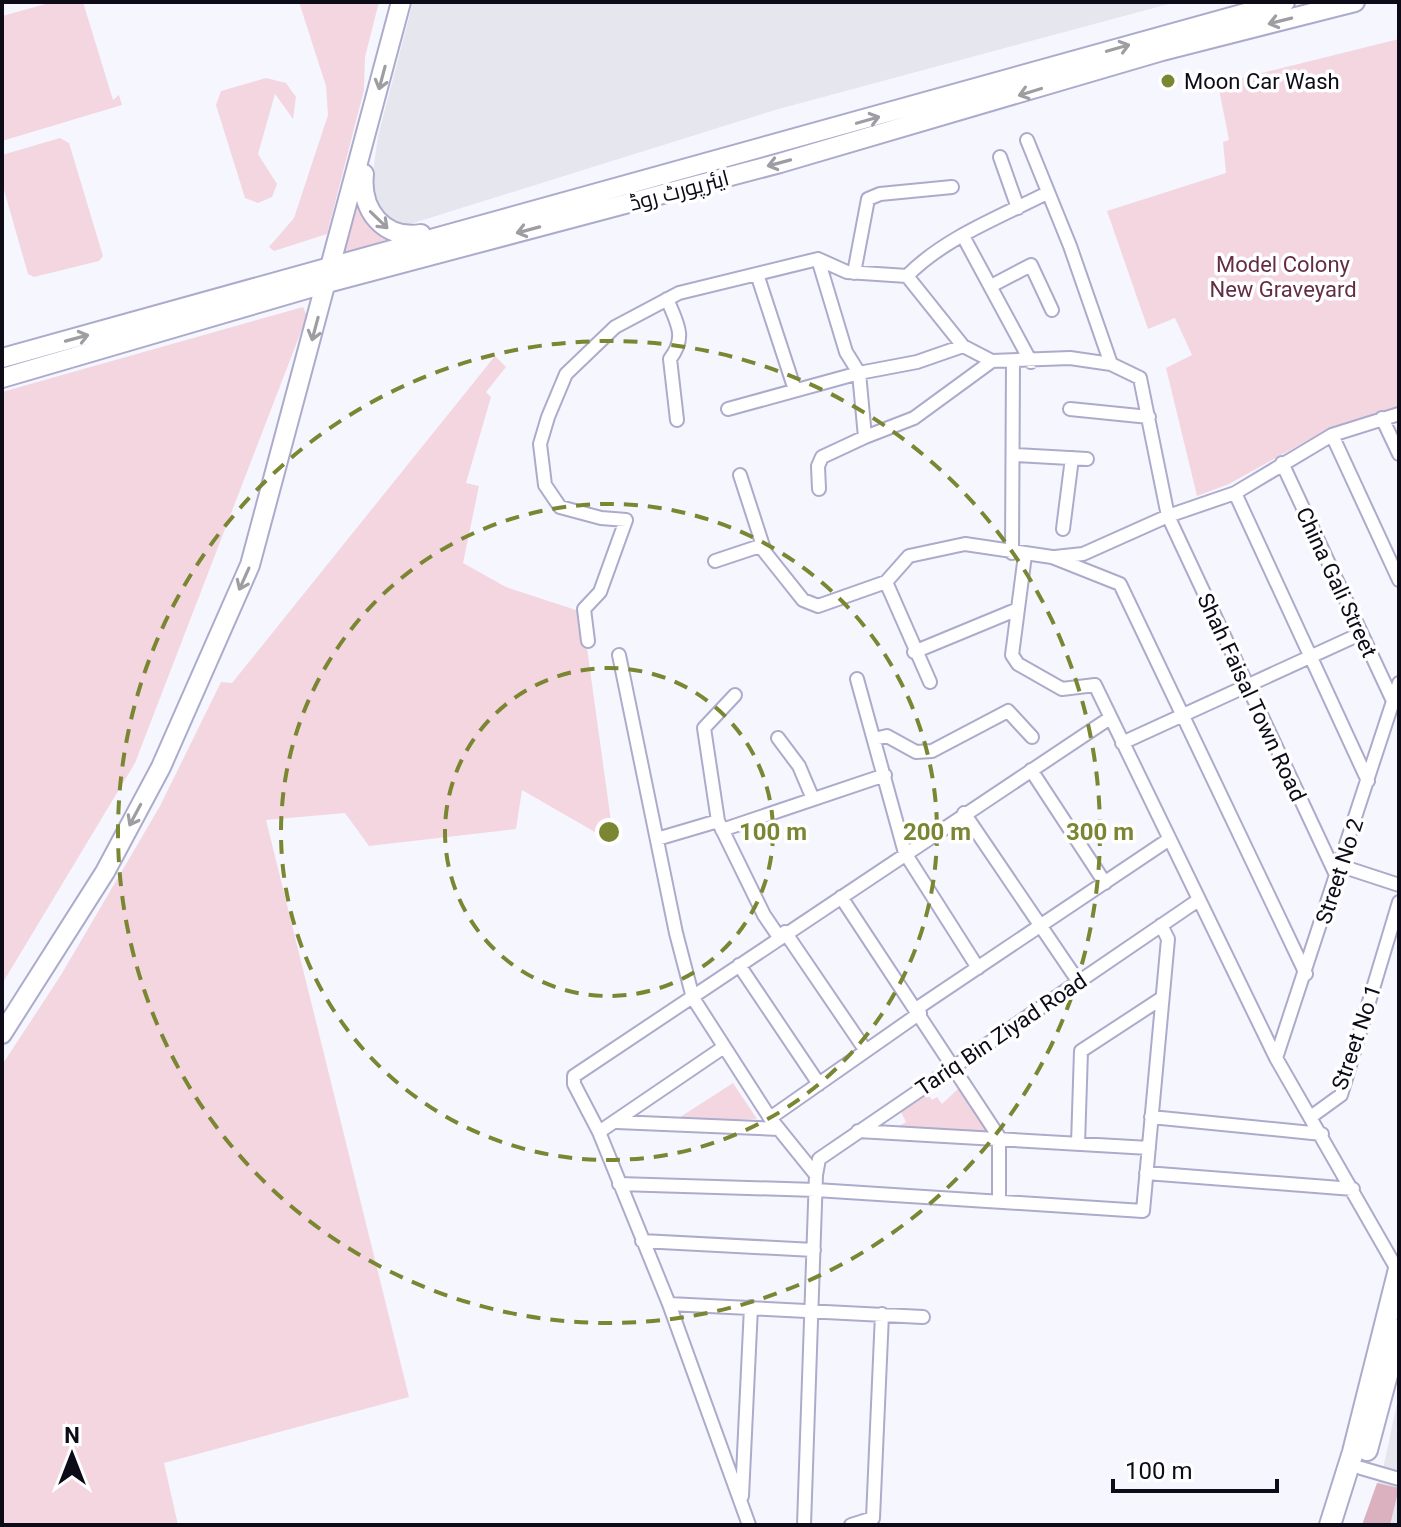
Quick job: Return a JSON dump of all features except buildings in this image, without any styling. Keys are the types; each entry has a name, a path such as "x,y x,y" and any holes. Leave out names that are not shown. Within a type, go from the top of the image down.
{"highway":[{"path":"1330,1525 1353,1452 1399,1270"},
{"path":"1344,1525 1399,1330"}],"main road":[{"path":"2,1034 105,872 161,767 243,579 333,264 401,2"},
{"name":"ایئرپورٹ روڈ","path":"2,358 333,264 789,143 1285,2"},
{"name":"ایئرپورٹ روڈ","path":"2,378 327,283 780,163 1162,51 1355,2"},
{"path":"371,120 363,194 377,221 395,233 409,235 442,227 469,228"}],"street":[{"path":"588,641 584,609 600,592 626,520 601,518 560,507 545,485 540,444 566,374 615,327 667,299 818,259 854,273 907,276 963,346 992,361 1031,362 1070,358 1111,364 1027,140"},
{"path":"1000,157 1018,208"},
{"path":"854,273 868,199 880,194 952,187"},
{"path":"907,276 920,262 963,236 1047,193"},
{"path":"963,236 1031,362"},
{"path":"818,259 846,352 859,373 865,437"},
{"path":"991,286 1031,265 1052,310"},
{"path":"757,274 795,390"},
{"path":"667,299 682,335 680,346 670,359 677,420"},
{"path":"728,409 859,373 917,362 963,346"},
{"path":"819,489 818,466 822,457 914,418 992,361"},
{"path":"1013,362 1019,554 1018,609 1012,655 1018,664 1062,689 1095,685 1197,901 1276,1058 1399,1270"},
{"name":"Shah Faisal Town Road","path":"1111,364 1140,378 1168,516 1245,686 1339,872"},
{"path":"1070,409 1149,417"},
{"path":"740,475 764,549 803,600 818,606 886,582 909,556 965,544 1052,557 1083,554 1168,516 1235,493 1332,435 1399,414"},
{"path":"1382,418 1399,454"},
{"path":"1332,435 1399,580"},
{"path":"1015,455 1087,459"},
{"path":"1063,529 1072,458"},
{"name":"China Gali Street","path":"1282,463 1393,701"},
{"path":"1235,493 1368,781"},
{"path":"715,561 750,547 764,549"},
{"path":"1052,557 1120,584 1306,974"},
{"path":"886,582 914,652 930,682"},
{"path":"914,652 1018,609"},
{"path":"1122,743 1360,634"},
{"path":"619,655 693,998 774,1124 816,1175 804,1525"},
{"path":"857,679 905,853 978,968"},
{"name":"Street No 2","path":"1276,1058 1399,683"},
{"path":"735,695 704,728 720,826 764,915 782,934 866,1051"},
{"path":"874,739 887,736 916,752 932,751 1008,711 1032,737"},
{"path":"749,1525 669,1304 599,1132 574,1084 574,1076 693,998 782,934 1110,718"},
{"path":"778,738 799,766 813,799"},
{"path":"1031,770 1105,883"},
{"path":"657,839 720,826 885,775"},
{"path":"964,813 1078,981"},
{"path":"617,1122 774,1124 819,1084 918,1011 1168,840"},
{"path":"1339,872 1399,885"},
{"path":"841,897 999,1137 999,1200"},
{"name":"Tariq Bin Ziyad Road","path":"816,1175 819,1159 1197,901"},
{"name":"Street No 1","path":"1312,1116 1341,1095 1399,902"},
{"path":"619,1184 816,1190 1143,1211 1168,939 1161,925"},
{"path":"739,965 819,1084"},
{"path":"1078,1144 1081,1051 1162,998"},
{"path":"599,1132 724,1047"},
{"path":"1151,1117 1322,1134"},
{"path":"858,1131 1149,1148"},
{"path":"1146,1173 1353,1189"},
{"path":"642,1241 814,1250"},
{"path":"669,1304 923,1317"},
{"path":"741,1504 751,1307"},
{"path":"851,1525 873,1518 882,1314"},
{"path":"1361,1468 1399,1479"}],"shaded area":[{"path":"413,2 1176,2 775,110 404,226 390,222 379,213 371,186 378,136"},
{"path":"1399,1394 1399,1525 1362,1525 1383,1469"},
{"path":"1377,1483 1399,1488 1390,1525 1362,1525"}],"green space":[{"path":"53,2 83,2 113,100 119,95 122,105 2,141 2,16"},
{"path":"299,2 379,2 365,57 364,90 327,234 274,251 269,247 294,218 328,115 326,86"},
{"name":"Model Colony New Graveyard","path":"1399,39 1399,407 1324,431 1229,484 1197,496 1166,368 1192,355 1175,318 1148,329 1107,211 1226,173 1223,142 1229,140 1218,84"},
{"path":"266,78 286,83 296,97 293,119 275,94 258,154 277,184 272,197 258,203 245,198 216,105 221,91"},
{"path":"60,138 69,143 103,256 99,261 34,277 28,274 2,183 2,155"},
{"path":"359,202 394,237 343,254"},
{"path":"303,307 307,316 135,763 2,984 2,392"},
{"path":"495,356 506,367 486,392 491,397 466,483 479,486 463,563 506,587 582,612 614,843 522,790 516,829 369,846 345,813 266,820 409,1397 164,1463 178,1525 2,1525 2,1065 61,975 160,806 221,682 232,683"},
{"path":"733,1083 757,1119 674,1121"},
{"path":"959,1088 988,1132 894,1129 906,1122 901,1112 928,1094 932,1100 937,1097 942,1104"}],"place":[{"name":"Moon Car Wash","path":"1168,81"}]}
